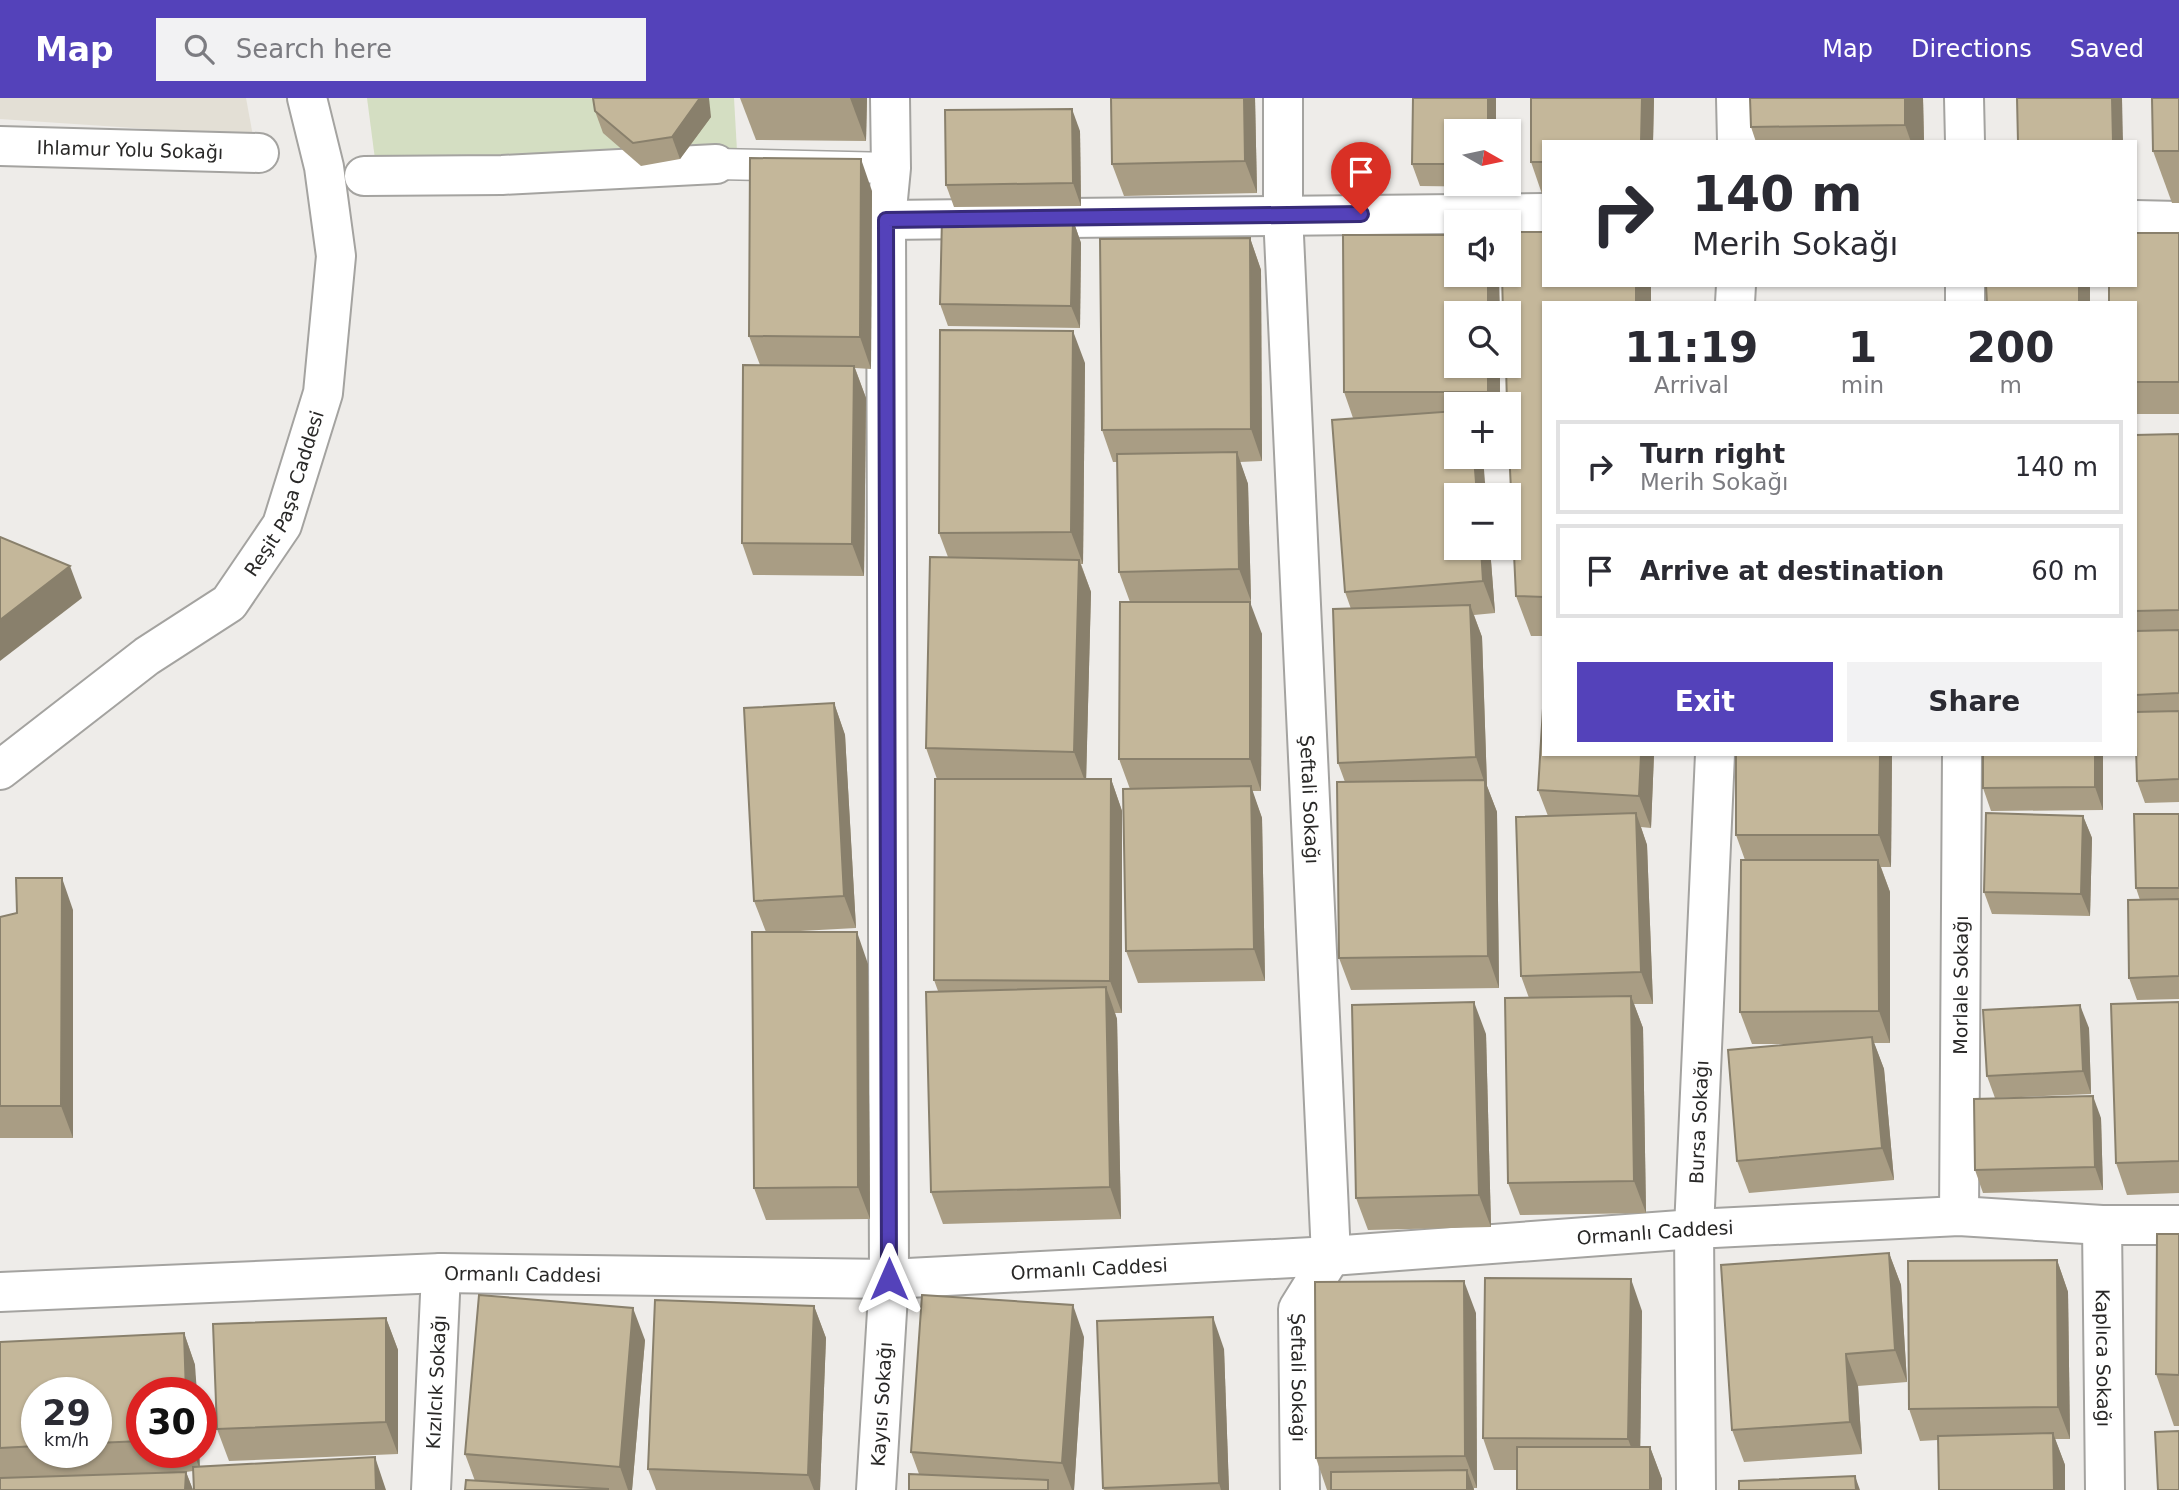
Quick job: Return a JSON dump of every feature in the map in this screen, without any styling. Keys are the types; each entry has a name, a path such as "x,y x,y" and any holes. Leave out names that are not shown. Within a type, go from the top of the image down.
{"street":[{"name":"Reşit Paşa Caddesi","path":"0,769 147,656 229,603 282,525 323,393 336,256 324,167 307,98"},
{"name":"Kayısı Sokağı","path":"876,1490 889,1279 886,220 891,168 890,98"},
{"name":"Şeftali Sokağı","path":"1283,98 1283,214 1331,1255 1298,1309 1300,1490"},
{"path":"1736,98 1737,140"},
{"path":"1964,98 1965,140"},
{"name":"Ihlamur Yolu Sokağı","path":"0,146 259,153"},
{"path":"365,176 502,176 716,164"},
{"path":"886,220 1542,213"},
{"path":"2137,220 2179,221"},
{"name":"Bursa Sokağı","path":"1696,1490 1693,1229 1715,756"},
{"name":"Morlale Sokağı","path":"1959,1216 1962,756"},
{"name":"Ormanlı Caddesi","path":"0,1292 441,1273 889,1279 1331,1255 1693,1229 1959,1216 2102,1225 2179,1225"},
{"name":"Kaplıca Sokağı","path":"2102,1225 2105,1490"},
{"name":"Kızılcık Sokağı","path":"432,1490 441,1273"}],"lane":[{"path":"716,164 891,168"}],"shaded area":[{"path":"0,98 246,98 253,136 0,119"}],"green space":[{"path":"367,98 734,98 737,151 376,167"}],"building":[{"path":"593,98 700,98 672,137 633,143 595,111"},
{"path":"1111,98 1244,98 1245,161 1112,164"},
{"path":"1413,98 1488,98 1488,119 1444,119 1444,164 1412,164"},
{"path":"1531,98 1642,98 1641,140 1542,140 1542,162 1531,162"},
{"path":"1750,98 1905,98 1905,125 1751,127"},
{"path":"2017,98 2112,98 2113,140 2018,140"},
{"path":"2152,98 2179,98 2179,151 2153,151"},
{"path":"1072,109 1073,183 946,185 945,110"},
{"path":"750,158 861,159 860,337 749,336"},
{"path":"942,218 1073,220 1071,306 940,304"},
{"path":"1521,232 1542,232 1542,287 1636,287 1636,301 1542,301 1542,597 1516,596 1514,560 1521,560 1521,483 1511,483 1510,469 1521,469 1521,392 1507,392 1506,378 1521,378 1521,301 1503,301 1502,287 1521,287"},
{"path":"2137,233 2179,233 2179,382 2137,382 2137,301 2109,301 2109,287 2137,287"},
{"path":"1343,235 1444,235 1444,287 1488,287 1488,301 1444,301 1444,378 1488,378 1488,392 1344,392"},
{"path":"1250,238 1251,429 1102,430 1100,239"},
{"path":"1986,287 2079,287 2079,301 1987,301"},
{"path":"940,330 1073,331 1071,532 939,533"},
{"path":"743,365 854,366 852,544 742,543"},
{"path":"1444,412 1444,469 1475,469 1476,483 1444,483 1444,560 1482,560 1483,581 1345,592 1332,420"},
{"path":"2179,434 2179,610 2137,611 2137,435"},
{"path":"1237,452 1239,569 1119,572 1117,454"},
{"path":"0,537 70,566 0,620"},
{"path":"930,557 1079,560 1074,752 926,748"},
{"path":"1120,602 1250,602 1250,759 1119,759"},
{"path":"1470,605 1476,757 1338,763 1333,609"},
{"path":"2179,630 2179,693 2137,695 2137,631"},
{"path":"834,703 844,896 754,901 744,708"},
{"path":"2179,711 2179,779 2137,781 2137,712"},
{"path":"1542,725 1542,756 1641,756 1639,796 1538,790"},
{"path":"1736,756 1880,756 1879,835 1736,835"},
{"path":"1983,756 2095,756 2095,787 1983,788"},
{"path":"935,779 1111,779 1110,981 934,980"},
{"path":"1485,780 1488,956 1339,958 1337,782"},
{"path":"1251,786 1254,949 1126,951 1123,789"},
{"path":"1636,813 1641,972 1521,976 1516,817"},
{"path":"1986,813 2083,816 2081,894 1984,892"},
{"path":"2134,814 2179,814 2179,888 2136,888"},
{"path":"1741,860 1878,860 1879,1011 1740,1012"},
{"path":"16,878 62,878 61,1106 0,1106 0,917 17,913"},
{"path":"2179,899 2179,976 2129,978 2128,900"},
{"path":"752,932 857,932 858,1187 754,1188"},
{"path":"1106,987 1110,1187 931,1192 926,992"},
{"path":"1631,996 1634,1181 1508,1183 1505,998"},
{"path":"1474,1002 1479,1195 1356,1198 1352,1005"},
{"path":"2179,1002 2179,1161 2116,1163 2111,1004"},
{"path":"2080,1005 2083,1071 1987,1076 1983,1010"},
{"path":"1872,1037 1882,1148 1737,1161 1728,1050"},
{"path":"2093,1096 2095,1167 1975,1170 1974,1099"},
{"path":"2157,1234 2179,1234 2179,1375 2156,1374"},
{"path":"1889,1253 1895,1350 1846,1354 1850,1422 1732,1430 1721,1265"},
{"path":"2057,1260 2058,1407 1909,1409 1908,1261"},
{"path":"1485,1278 1631,1279 1628,1439 1483,1438"},
{"path":"1464,1281 1465,1456 1316,1458 1315,1282"},
{"path":"479,1295 633,1308 620,1467 465,1454"},
{"path":"922,1295 1073,1305 1062,1463 911,1452"},
{"path":"655,1300 814,1306 808,1475 648,1469"},
{"path":"1213,1317 1219,1483 1103,1488 1097,1321"},
{"path":"386,1318 386,1422 217,1429 213,1324"},
{"path":"184,1333 185,1377 126,1377 126,1442 112,1442 112,1377 21,1377 21,1447 0,1448 0,1342"},
{"path":"2179,1431 2179,1490 2158,1490 2155,1432"},
{"path":"2053,1433 2054,1490 1939,1490 1938,1436"},
{"path":"1517,1447 1650,1447 1650,1490 1517,1490"},
{"path":"375,1457 376,1490 194,1490 193,1468 217,1468 217,1466"},
{"path":"1467,1470 1467,1490 1331,1490 1331,1472"},
{"path":"186,1472 185,1490 0,1490 0,1478"},
{"path":"909,1474 1048,1480 1048,1490 909,1490"},
{"path":"1855,1476 1856,1490 1739,1490 1739,1481"},
{"path":"466,1480 608,1489 608,1490 465,1490"}],"route":[{"path":"889,1279 886,220 1361,214"}]}
